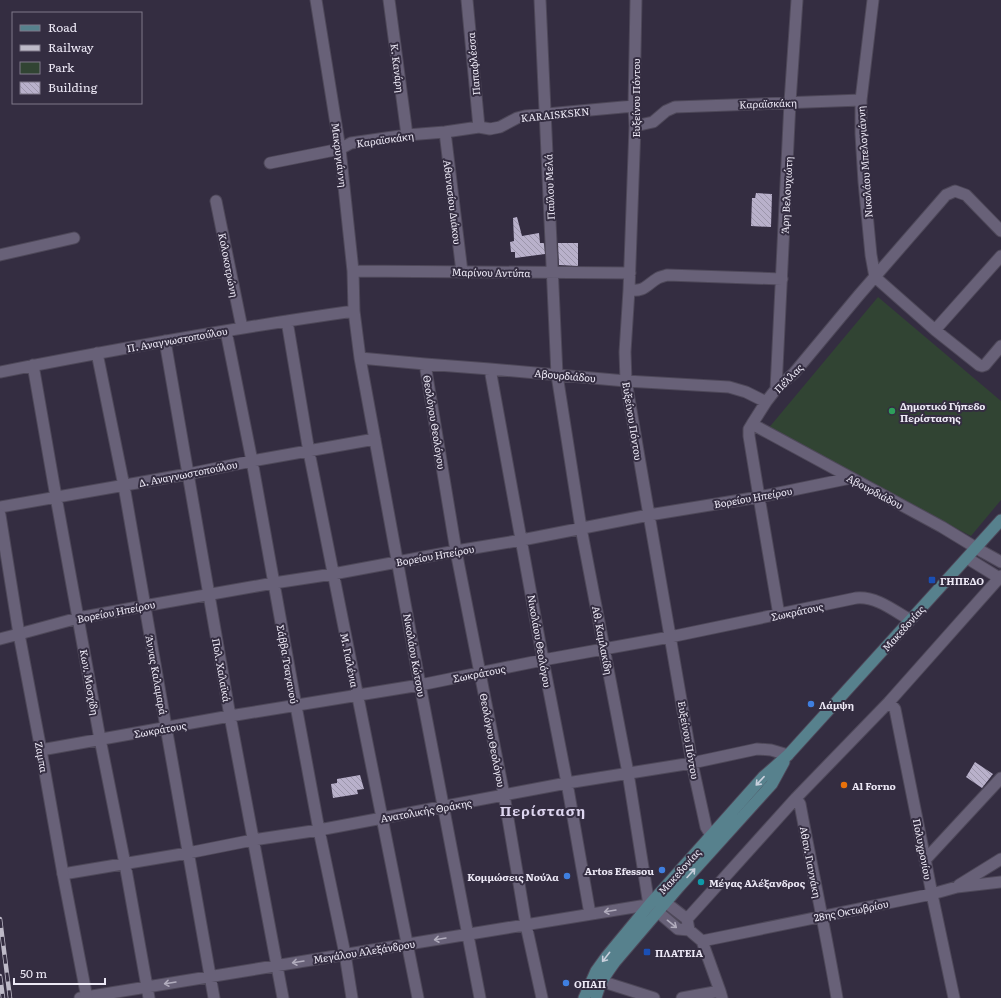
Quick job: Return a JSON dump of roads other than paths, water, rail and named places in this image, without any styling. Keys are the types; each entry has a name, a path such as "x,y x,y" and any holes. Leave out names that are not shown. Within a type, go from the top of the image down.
{"main road":[{"name":"Μακεδονίας","path":"596,998 597,992 606,974 653,908 711,835 763,777 788,754 1001,520"},
{"name":"Μακεδονίας","path":"665,902 772,784 788,754"},
{"name":"Μακεδονίας","path":"584,998 596,971 606,957 653,908"}],"street":[{"name":"Μακρυγιάννη","path":"316,0 340,149 353,271 354,311"},
{"name":"Κ. Κανάρη","path":"389,0 407,135"},
{"name":"Παπαφλέσσα","path":"467,0 479,128"},
{"name":"Παύλου Μελά","path":"540,0 557,375"},
{"name":"Ευξείνου Πόντου","path":"636,0 634,106 636,126 630,273 624,352 626,381 692,763 706,827 711,835"},
{"name":"Άρη Βελουχιώτη","path":"776,390 790,102 797,0"},
{"name":"Νικολάου Μπελογιάννη","path":"874,0 861,100 861,134 871,255 875,277"},
{"name":"Καραϊσκάκη","path":"636,126 653,122 666,111 675,107 861,100"},
{"name":"KARAISKSKN","path":"479,128 490,129 500,127 521,117 634,106"},
{"name":"Καραϊσκάκη","path":"270,163 340,149 351,143 407,135 479,128"},
{"name":"Αθανασίου Διάκου","path":"444,132 462,272"},
{"name":"Πέλλας","path":"779,614 749,436 749,430 752,424 766,402 776,390 794,373 946,195 955,191 966,195 1001,231"},
{"name":"Κολοκοτρώνη","path":"216,201 242,328"},
{"path":"0,255 74,238"},
{"path":"935,330 1001,256"},
{"name":"Μαρίνου Αντύπα","path":"353,271 630,273"},
{"path":"629,290 643,290 657,279 667,275 782,279"},
{"path":"875,277 935,330 979,365 985,365 1001,346"},
{"name":"Π. Αναγνωστοπούλου","path":"0,372 165,341 354,311"},
{"name":"Νικολάου Κώτσου","path":"354,311 360,358 397,562 480,998"},
{"name":"Μ. Γιαλένια","path":"287,321 309,452 418,998"},
{"name":"Σάββα Τσαγανού","path":"226,331 252,461 319,830 345,954 352,998"},
{"name":"Πολ. Χαλαϊκά","path":"165,341 230,716 283,998"},
{"name":"Άννας Καλαμαρά","path":"97,353 124,486 214,998"},
{"name":"Αβουρδιάδου","path":"360,358 626,381 729,388 746,392 766,402"},
{"name":"Θεολόγου Θεολόγου","path":"425,364 456,551 504,795 526,925 542,998"},
{"name":"Κων. Μοσχίδη","path":"33,365 100,739 125,864 148,992"},
{"name":"Νικολάου Θεολόγου","path":"490,369 590,914"},
{"name":"Αθ. Καμλακίδη","path":"557,375 581,528 605,648 653,908"},
{"name":"Αβουρδιάδου","path":"752,424 942,527 1001,562"},
{"name":"Δ. Αναγνωστοπούλου","path":"0,507 124,486 375,439"},
{"name":"Βορείου Ηπείρου","path":"0,639 78,618 522,540 581,528 759,497 851,478"},
{"name":"Ζαμπα","path":"0,515 19,634 85,998"},
{"path":"653,908 678,929 688,924 796,798 890,702 1000,577 967,558"},
{"name":"Σωκράτους","path":"41,750 230,716 420,685 605,648 670,637 856,598 863,597 884,604 910,620"},
{"name":"Πολυχρονίου","path":"890,702 895,709 954,998"},
{"name":"Ανατολικής Θράκης","path":"63,874 188,853 253,840 319,830 567,783 692,763 757,749 771,750 788,754"},
{"path":"925,860 1001,778"},
{"name":"Αθαν. Γιαννάκη","path":"796,798 800,804 821,916 827,940 836,998"},
{"path":"957,886 1001,859"},
{"name":"28ης Οκτωβρίου","path":"702,941 932,894 957,886 1001,882"},
{"path":"665,902 688,924 702,941 721,994 682,998"},
{"name":"Μεγάλου Αλεξάνδρου","path":"85,998 148,992 210,976 590,914 653,908 665,902"},
{"path":"610,984 654,998"}],"railway":[{"path":"0,919 10,998"},
{"path":"0,976 3,998"}],"place":[{"name":"Δημοτικό Γήπεδο Περίστασης","path":"892,411"},
{"name":"ΓΗΠΕΔΟ","path":"932,580"},
{"name":"Λάμψη","path":"811,704"},
{"name":"Al Forno","path":"844,785"},
{"name":"Artos Efessou","path":"662,870"},
{"name":"Κομμώσεις Νούλα","path":"567,876"},
{"name":"Μέγας Αλέξανδρος","path":"701,882"},
{"name":"ΠΛΑΤΕΙΑ","path":"647,952"},
{"name":"ΟΠΑΠ","path":"566,983"}],"district":[{"name":"Περίσταση","path":"543,810"}]}
